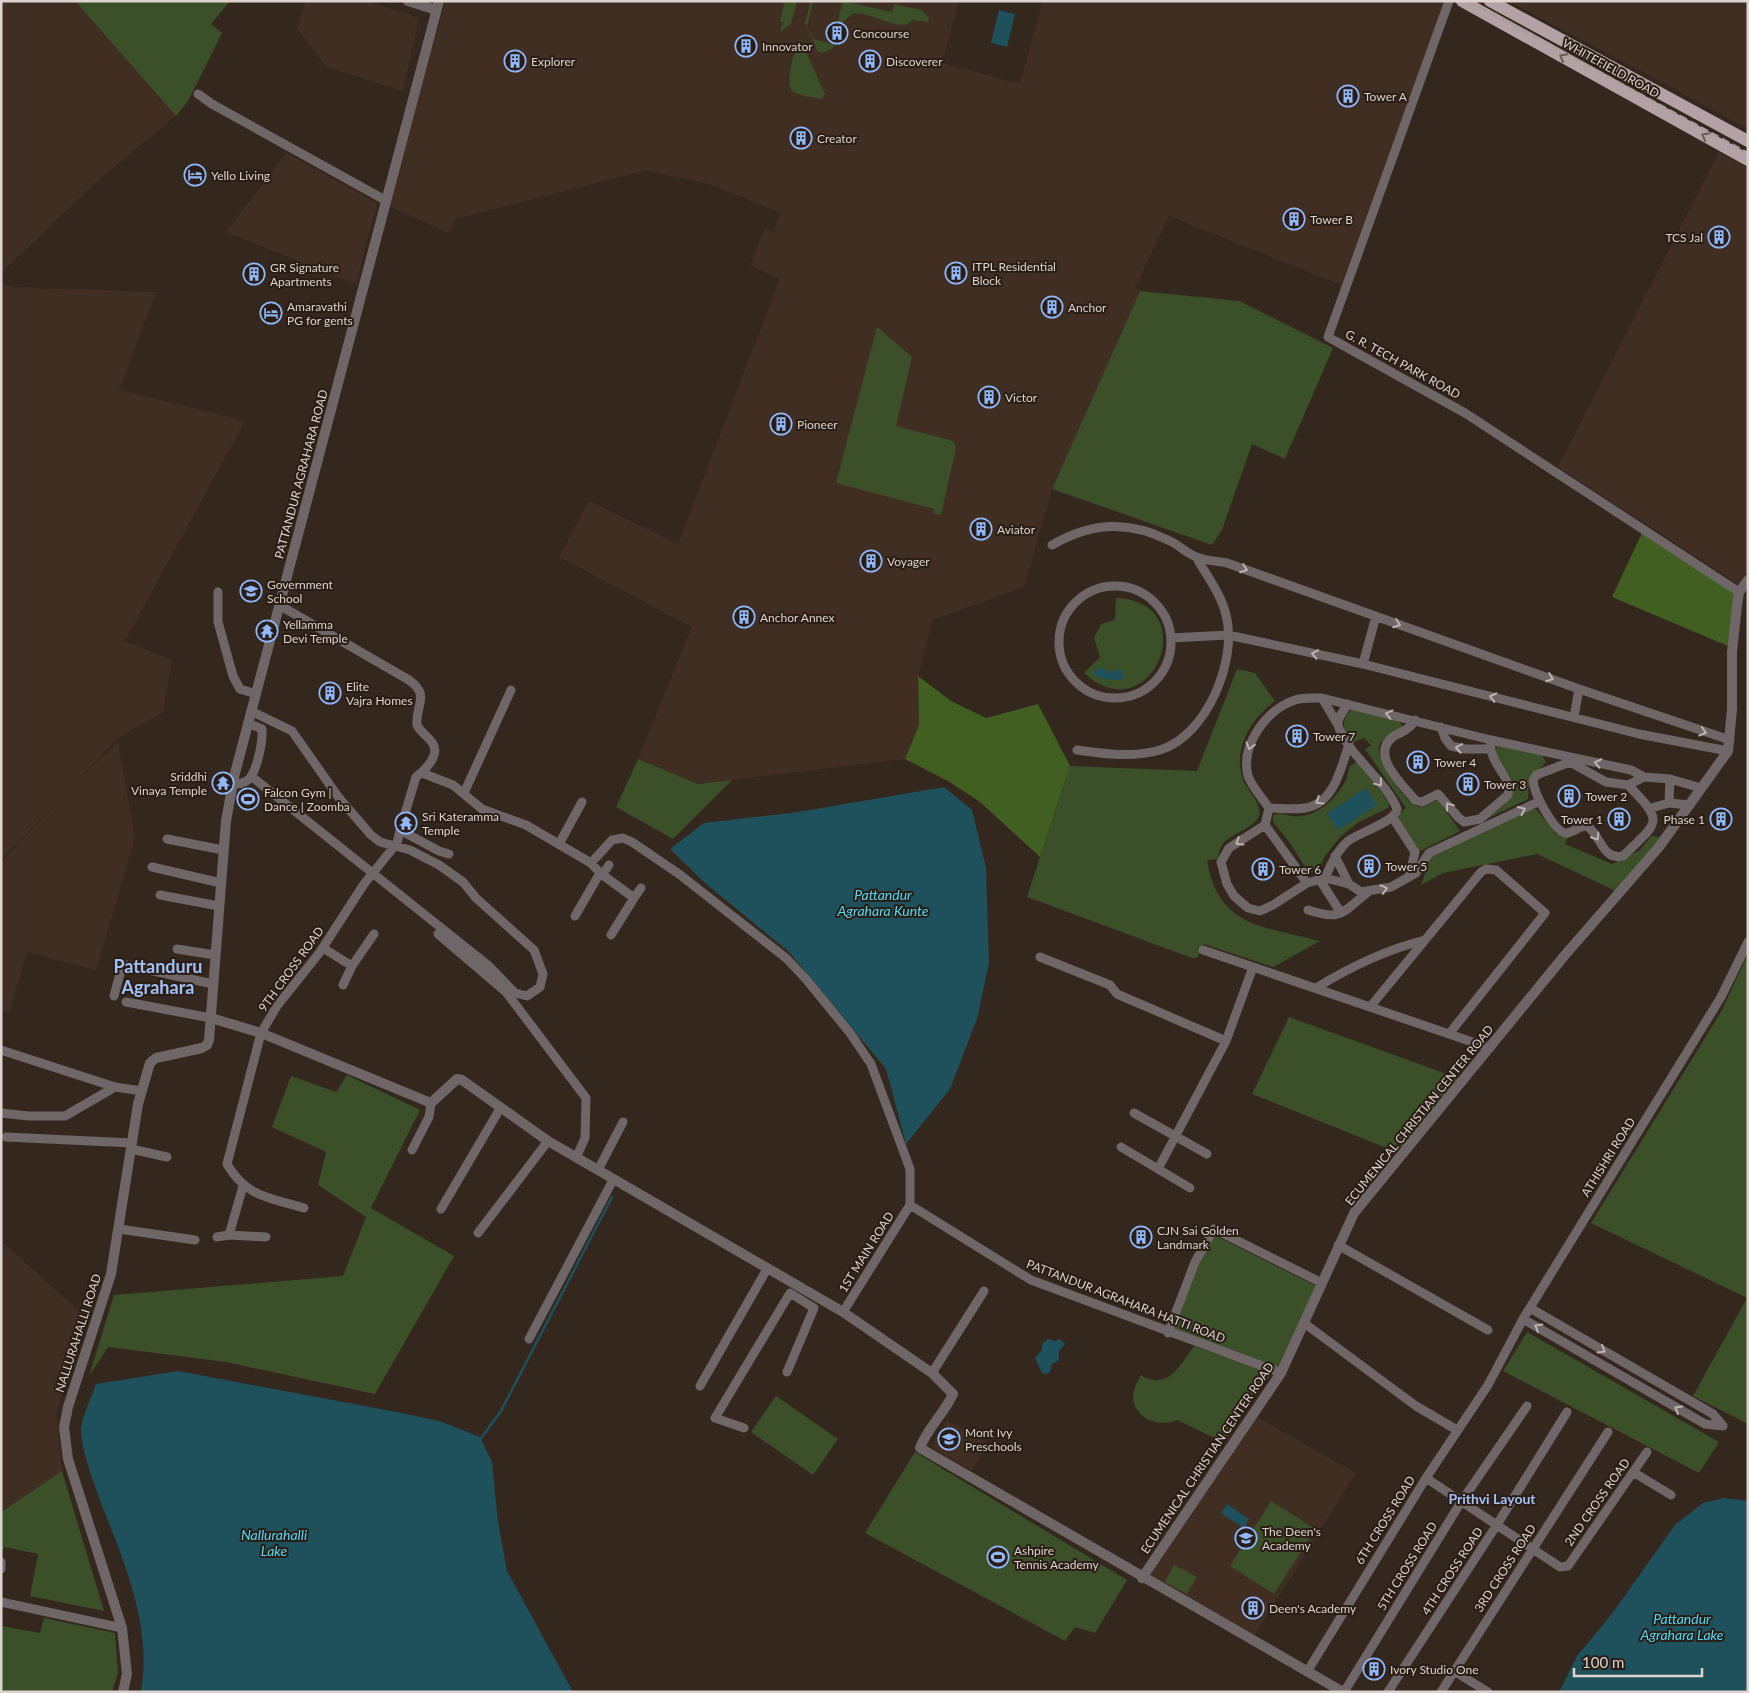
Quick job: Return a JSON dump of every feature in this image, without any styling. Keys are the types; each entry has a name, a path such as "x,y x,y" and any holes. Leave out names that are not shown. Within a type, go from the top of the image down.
{"main road":[{"name":"WHITEFIELD ROAD","path":"1462,1 1748,160"},
{"name":"WHITEFIELD ROAD","path":"1490,1 1748,141"}],"street":[{"path":"408,1 438,6"},
{"name":"G. R. TECH PARK ROAD","path":"1449,1 1328,337 1465,413 1739,592"},
{"name":"PATTANDUR AGRAHARA ROAD","path":"211,1018 223,850 232,784 385,200 438,6"},
{"path":"198,94 212,104 385,200"},
{"path":"1052,545 1080,531 1102,526 1126,526 1159,536 1196,557 1227,563 1579,689 1729,745"},
{"path":"1077,750 1138,755 1163,749 1184,736 1208,708 1217,690 1228,653 1227,617 1221,600 1196,557"},
{"path":"1729,745 1732,652 1737,606 1739,592 1748,580"},
{"path":"1108,587 1126,588 1143,594 1157,605 1167,620 1171,638 1170,655 1164,670 1153,684 1139,693 1122,698 1105,697 1089,692 1075,682 1065,668 1060,652 1060,634 1065,616 1076,602 1091,592 1108,587"},
{"path":"218,592 218,622 233,676 240,689 256,694"},
{"path":"279,605 409,680 418,688 421,698 417,725 432,743 434,750 432,759 422,773 444,780 464,793 488,813 518,822 591,863 601,874 634,898"},
{"path":"1737,606 1748,613"},
{"path":"1363,664 1376,616"},
{"path":"1171,638 1228,635 1363,664 1639,734 1729,745"},
{"path":"1574,717 1579,689"},
{"path":"464,793 511,690"},
{"path":"1322,698 1349,744 1395,804 1396,813 1393,818 1349,840 1335,856 1322,879"},
{"path":"1349,884 1322,879 1307,883 1260,911 1248,908 1234,896 1222,870 1223,854 1228,848 1265,825 1269,808 1249,777 1246,762 1255,733 1263,723 1295,700 1322,698 1441,727 1490,744 1631,770 1644,777 1670,779 1702,788"},
{"path":"1338,724 1348,704"},
{"path":"251,711 292,731 339,798 371,835 380,842 410,850 440,865 464,882 476,898 534,950 543,974 540,987 527,996 515,993 489,966 251,776"},
{"path":"1415,720 1413,725 1391,738 1386,745 1385,759 1415,800 1422,802 1438,794 1464,822 1470,834"},
{"path":"232,784 242,784 251,776 263,742 262,729 248,723"},
{"path":"1441,727 1445,738 1451,746 1465,749 1490,744"},
{"path":"1269,808 1306,808 1325,799 1338,779 1349,744"},
{"path":"1464,822 1480,819 1508,795 1508,784 1491,756 1490,744"},
{"name":"ECUMENICAL CHRISTIAN CENTER ROAD","path":"1142,1578 1281,1373 1354,1213 1566,955 1659,847 1702,788 1729,745"},
{"path":"1567,763 1574,763 1600,780 1628,785 1651,808 1653,819 1649,831 1623,856 1618,857 1608,854 1587,826 1564,832 1538,802 1533,786 1534,777 1567,763"},
{"name":"9TH CROSS ROAD","path":"304,1208 254,1193 243,1186 226,1164 262,1033 277,1006 323,948 372,874 395,847 414,782 416,777 422,773"},
{"path":"1628,785 1644,777"},
{"path":"1669,803 1670,779"},
{"path":"558,844 582,802"},
{"path":"1308,910 1329,916 1340,913 1367,893 1391,887 1416,873 1429,853 1538,802"},
{"path":"1651,808 1669,803 1690,805"},
{"path":"1393,818 1415,852 1408,877"},
{"path":"1265,825 1307,883"},
{"path":"400,830 439,851 449,854"},
{"path":"591,863 612,840 623,838 632,842 679,874 779,952 805,978 850,1033 871,1064 910,1169 910,1205"},
{"path":"167,839 223,850"},
{"path":"1335,856 1349,884 1355,889 1367,893"},
{"path":"575,916 601,874 609,865"},
{"path":"152,867 221,883"},
{"path":"1370,1007 1481,872 1486,869 1496,870 1545,913 1449,1034"},
{"path":"1322,879 1340,913"},
{"path":"611,935 641,888"},
{"path":"160,895 219,906"},
{"path":"428,926 506,992 586,1098 585,1138 576,1158"},
{"path":"344,985 352,966 374,934"},
{"path":"1316,988 1360,962 1400,946 1425,940"},
{"name":"ATHISHRI ROAD","path":"1488,1384 1523,1319 1721,997 1748,942"},
{"path":"323,948 352,966"},
{"path":"177,949 215,955"},
{"path":"1203,950 1490,1048"},
{"path":"1040,957 1110,985 1117,994 1226,1041"},
{"path":"114,996 122,966 126,965 213,984"},
{"path":"1158,1169 1226,1041 1253,967"},
{"path":"126,1002 211,1018 262,1033 431,1103"},
{"name":"NALLURAHALLI ROAD","path":"124,1692 127,1674 122,1628 68,1459 64,1427 68,1407 111,1274 142,1091 150,1063 156,1058 207,1045 211,1018"},
{"path":"1,1050 114,1087 142,1091"},
{"path":"412,1150 429,1117 431,1103 457,1078 462,1080 548,1141 767,1269 805,1296 814,1308 787,1372"},
{"path":"1,1113 29,1116 65,1116 114,1087"},
{"path":"441,1209 501,1108"},
{"path":"1134,1113 1207,1154"},
{"path":"598,1170 623,1122"},
{"path":"6,1137 132,1146 167,1157"},
{"path":"478,1233 548,1141"},
{"path":"1121,1147 1190,1188"},
{"path":"529,1339 613,1180"},
{"path":"229,1235 243,1186"},
{"name":"1ST MAIN ROAD","path":"843,1312 910,1205"},
{"name":"PATTANDUR AGRAHARA HATTI ROAD","path":"910,1205 1031,1280 1168,1333 1281,1373"},
{"path":"119,1229 194,1240"},
{"path":"1168,1333 1195,1262 1214,1230 1322,1283"},
{"path":"217,1237 229,1235 266,1237"},
{"path":"1338,1245 1488,1330"},
{"path":"700,1386 767,1269"},
{"path":"932,1373 984,1291"},
{"path":"744,1428 715,1418 790,1292 805,1296 843,1312 932,1373 953,1394 948,1405 923,1440 920,1448 1142,1578 1344,1692"},
{"path":"1523,1319 1705,1424 1723,1426 1712,1414 1530,1308"},
{"path":"1304,1323 1416,1406 1457,1430"},
{"name":"6TH CROSS ROAD","path":"1307,1672 1426,1478 1488,1384"},
{"name":"5TH CROSS ROAD","path":"1344,1692 1461,1502 1527,1406"},
{"name":"4TH CROSS ROAD","path":"1388,1692 1567,1412"},
{"name":"3RD CROSS ROAD","path":"1441,1692 1608,1432"},
{"name":"2ND CROSS ROAD","path":"1532,1549 1560,1567 1568,1566 1647,1452"},
{"path":"1633,1472 1672,1495"},
{"path":"1426,1478 1532,1549"},
{"path":"1,1562 1,1569"},
{"path":"1,1602 122,1628"},
{"path":"1454,1672 1488,1692"}],"shaded area":[{"path":"1,1 75,1 176,116 103,176 1,273"},
{"path":"306,1 367,1 419,18 403,91 327,67 297,29"},
{"path":"446,1 959,1 942,63 1020,84 1043,1 1438,1 1444,4 1341,285 1169,216 1135,288 1140,291 1052,489 1024,587 932,620 918,676 919,725 905,759 698,784 638,759 692,627 559,557 589,501 678,544 780,279 750,265 765,228 773,232 781,213 712,185 646,170 455,219 450,233 390,207 418,94"},
{"path":"1508,1 1748,1 1748,129 1654,78"},
{"path":"1719,152 1748,168 1748,571 1738,584 1558,467"},
{"path":"286,153 377,203 356,284 226,232"},
{"path":"1,282 11,287 156,292 119,390 245,421 125,641 172,660 163,712 118,738 76,782 118,742 135,838 96,970 27,952 9,1013 1,1010 1,862 59,801 1,859"},
{"path":"1,1241 87,1318 56,1413 62,1471 1,1512"},
{"name":"The Deen's Academy","path":"1257,1417 1356,1473 1254,1636 1150,1576"},
{"path":"947,1420 988,1443 972,1471 931,1447"}],"green space":[{"path":"75,1 230,1 211,24 222,33 188,101 176,116"},
{"path":"782,1 797,1 791,24 780,32 783,22 780,21 784,4"},
{"path":"811,1 813,1 807,26 813,39 832,44 843,1 892,12 894,4 921,10 929,18 928,22 912,20 907,24 901,25 868,15 852,14 840,25 833,48 825,52 818,52 805,23"},
{"path":"800,39 825,94 822,99 798,94 792,91 790,87 792,65"},
{"path":"1140,291 1239,301 1333,348 1285,459 1252,444 1222,530 1212,545 1052,489"},
{"path":"877,327 912,357 896,426 954,442 956,448 941,515 933,513 934,509 836,483"},
{"path":"1642,533 1734,593 1728,646 1612,597"},
{"path":"1116,598 1143,605 1159,620 1163,640 1159,660 1147,678 1130,688 1108,688 1084,673 1100,657 1094,638 1101,624 1115,620"},
{"path":"1237,669 1255,673 1275,701 1258,716 1251,726 1242,747 1240,759 1244,782 1257,802 1259,816 1249,827 1229,838 1224,843 1218,859 1207,860 1213,882 1221,899 1233,912 1246,920 1262,927 1320,941 1273,967 1204,944 1197,958 1192,958 1027,897 1070,766 1197,771"},
{"path":"918,676 951,701 986,718 1038,704 1070,766 1040,857 980,802 948,781 905,759 919,725"},
{"path":"1352,709 1399,721 1403,727 1386,738 1379,746 1379,752 1386,769 1405,797 1417,806 1423,807 1438,800 1460,831 1420,851 1398,819 1399,814 1406,808 1365,749 1371,745 1364,738 1352,743 1344,731 1344,721"},
{"path":"1497,745 1542,755 1546,762 1529,780 1528,799 1488,818 1507,802 1514,789 1509,775 1495,754"},
{"path":"638,759 698,784 732,780 673,839 616,807"},
{"path":"1360,763 1389,803 1388,808 1359,822 1341,836 1325,856 1318,871 1309,873 1290,843 1273,822 1273,816 1279,814 1291,816 1308,815 1323,807 1336,795 1347,778 1350,766"},
{"path":"1536,809 1556,834 1568,837 1565,844 1612,864 1640,850 1651,836 1662,837 1618,892 1537,854 1443,873 1421,885 1431,856 1528,810"},
{"path":"1748,954 1748,1424 1693,1396 1747,1298 1591,1223 1721,1012"},
{"path":"1289,1017 1458,1078 1399,1153 1252,1094"},
{"path":"347,1075 420,1110 371,1208 454,1256 375,1394 226,1362 108,1347 89,1376 114,1295 343,1276 366,1217 318,1185 326,1152 272,1127 291,1076 336,1092"},
{"path":"1214,1235 1316,1286 1278,1368 1174,1329 1198,1265"},
{"path":"1527,1332 1719,1442 1699,1473 1503,1371"},
{"path":"1194,1346 1271,1374 1223,1442 1177,1420 1161,1423 1153,1421 1146,1418 1135,1407 1133,1399 1134,1390 1141,1375 1158,1380 1166,1378 1178,1368"},
{"path":"776,1396 838,1439 813,1475 751,1432"},
{"name":"Ashpire Tennis Academy","path":"915,1452 1127,1580 1095,1633 1075,1627 1065,1641 865,1533"},
{"path":"62,1471 104,1611 30,1596 38,1554 4,1547 1,1560 1,1512"},
{"path":"1271,1501 1315,1529 1274,1594 1230,1566"},
{"path":"1174,1565 1197,1577 1187,1594 1165,1582"},
{"path":"44,1618 115,1633 118,1673 112,1692 1,1692 1,1626 40,1633"}],"water":[{"path":"999,10 1015,14 1007,47 991,43"},
{"path":"1098,667 1108,671 1121,670 1124,679 1108,680 1101,678 1093,674"},
{"name":"Pattandur Agrahara Kunte","path":"944,787 972,810 986,868 989,963 977,1019 950,1089 906,1144 886,1069 789,952 705,883 670,849 704,823 798,812"},
{"path":"1366,788 1377,805 1338,830 1327,813"},
{"path":"1048,1339 1054,1341 1060,1339 1065,1344 1059,1351 1059,1360 1052,1364 1050,1372 1046,1374 1042,1373 1035,1358 1041,1351 1043,1343"},
{"name":"Nallurahalli Lake","path":"178,1371 407,1414 442,1422 480,1437 492,1462 498,1522 507,1571 573,1692 141,1692 143,1644 135,1598 89,1470 83,1448 81,1426 96,1384"},
{"name":"Pattandur Agrahara Lake","path":"1724,1498 1748,1501 1748,1692 1559,1692 1577,1656 1611,1615 1675,1525 1703,1503"},
{"path":"1227,1504 1249,1519 1244,1528 1221,1513"}],"waterway":[{"path":"479,1441 501,1411 612,1197"}],"railway":[{"path":"1469,1 1748,153"}],"place":[{"name":"Concourse","path":"837,33"},
{"name":"Innovator","path":"746,46"},
{"name":"Explorer","path":"515,61"},
{"name":"Discoverer","path":"870,61"},
{"name":"Tower A","path":"1348,96"},
{"name":"Creator","path":"801,138"},
{"name":"Yello Living","path":"195,175"},
{"name":"Tower B","path":"1294,219"},
{"name":"TCS Jal","path":"1719,237"},
{"name":"ITPL Residential Block","path":"956,273"},
{"name":"GR Signature Apartments","path":"254,274"},
{"name":"Anchor","path":"1052,307"},
{"name":"Amaravathi PG for gents","path":"271,313"},
{"name":"Victor","path":"989,397"},
{"name":"Pioneer","path":"781,424"},
{"name":"Aviator","path":"981,529"},
{"name":"Voyager","path":"871,561"},
{"name":"Government School","path":"251,591"},
{"name":"Anchor Annex","path":"744,617"},
{"name":"Yellamma Devi Temple","path":"267,631"},
{"name":"Elite Vajra Homes","path":"330,693"},
{"name":"Tower 7","path":"1297,736"},
{"name":"Tower 4","path":"1418,762"},
{"name":"Sriddhi Vinaya Temple","path":"223,783"},
{"name":"Tower 3","path":"1468,784"},
{"name":"Tower 2","path":"1569,796"},
{"name":"Falcon Gym | Dance | Zoomba","path":"248,799"},
{"name":"Tower 1","path":"1619,819"},
{"name":"Phase 1","path":"1721,819"},
{"name":"Sri Kateramma Temple","path":"406,823"},
{"name":"Tower 5","path":"1369,866"},
{"name":"Tower 6","path":"1263,869"},
{"name":"CJN Sai Golden Landmark","path":"1141,1237"},
{"name":"Mont Ivy Preschools","path":"949,1439"},
{"name":"The Deen's Academy","path":"1246,1538"},
{"name":"Ashpire Tennis Academy","path":"998,1557"},
{"name":"Deen's Academy","path":"1253,1608"},
{"name":"Ivory Studio One","path":"1374,1669"}],"district":[{"name":"Pattanduru Agrahara","path":"158,976"},
{"name":"Prithvi Layout","path":"1492,1498"}]}
